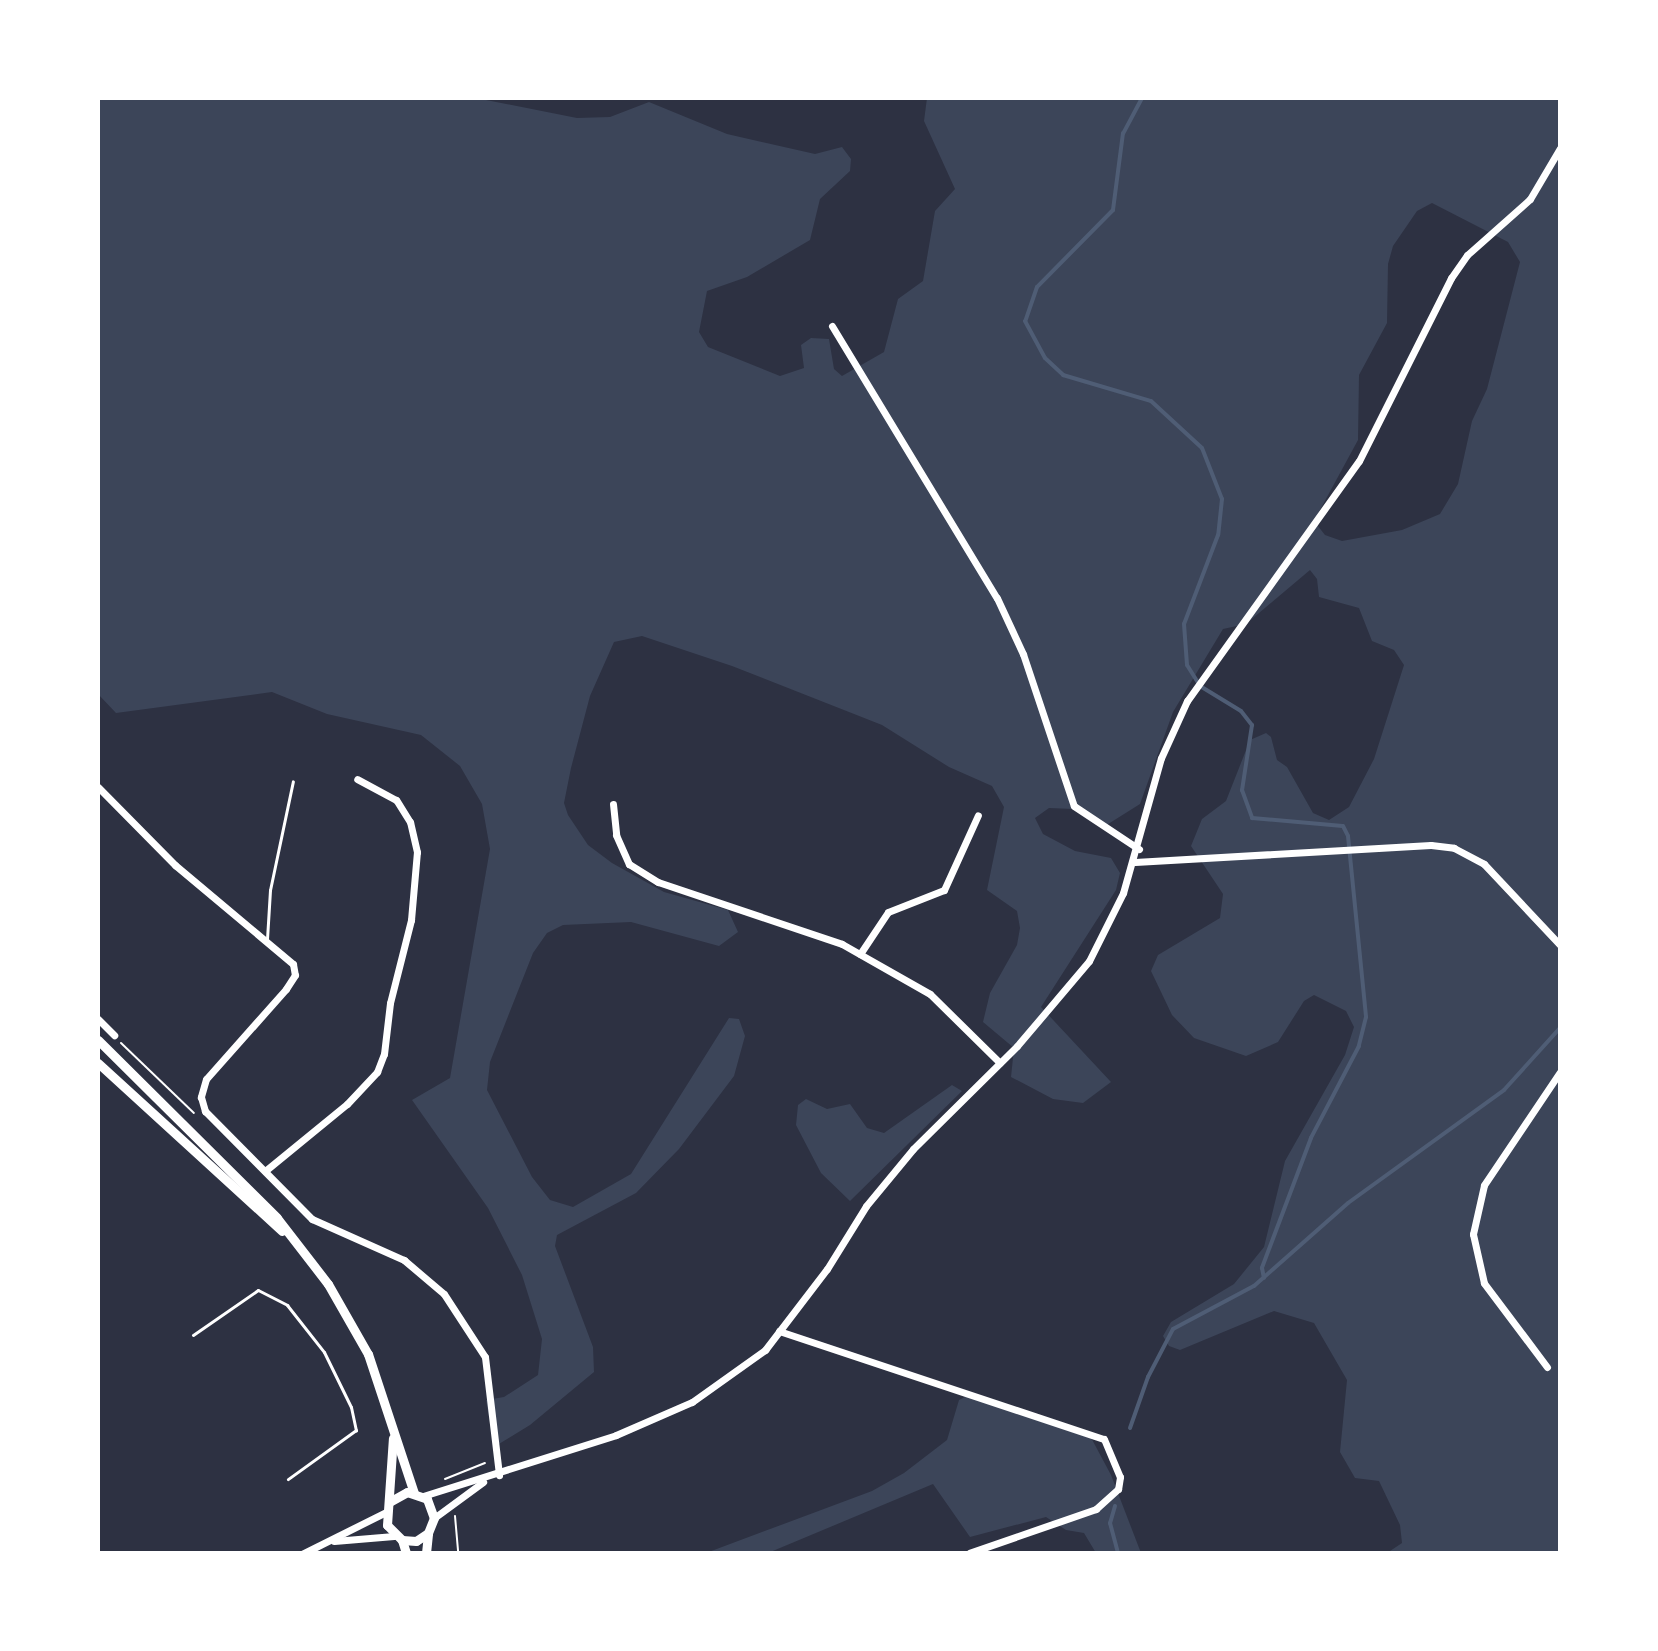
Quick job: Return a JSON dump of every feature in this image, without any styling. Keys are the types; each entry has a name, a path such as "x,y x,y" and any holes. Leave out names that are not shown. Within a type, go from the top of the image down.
{"main road":[{"path":"98,1040 288,1235 328,1284 357,1332 393,1436 419,1494 434,1518 428,1533 426,1553"},
{"path":"98,1063 288,1235"},
{"path":"393,1436 391,1501 386,1512 406,1553"},
{"path":"391,1501 419,1494"},
{"path":"398,1538 416,1541 428,1533"}],"street":[{"path":"419,1494 485,1480 616,1435 692,1402 765,1350 866,1206 913,1149 1000,1063 1089,961 1135,862 1161,758 1187,701 1359,461 1451,278 1467,255 1530,199 1560,148"},
{"path":"832,326 997,598 1023,654 1074,806 1139,849"},
{"path":"265,1171 347,1104 377,1072 384,1054 390,1003 413,908 417,852 410,822 396,800 357,779"},
{"path":"98,787 175,865 267,939 293,964 294,978 206,1079 202,1103 312,1219 404,1260 444,1294 485,1357 499,1475"},
{"path":"613,804 616,835 629,864 658,882 860,954 930,994 1000,1063"},
{"path":"860,954 888,912 944,890 978,815"},
{"path":"1135,862 1431,845 1454,848 1484,864 1560,945"},
{"path":"98,1019 114,1035"},
{"path":"1547,1367 1484,1283 1473,1234 1484,1185 1560,1072"},
{"path":"779,1331 1104,1439 1120,1477 1118,1489 1096,1509 969,1553"},
{"path":"434,1518 485,1480"},
{"path":"304,1553 324,1549 332,1541 386,1512"},
{"path":"332,1541 398,1538"}],"lane":[{"path":"267,939 270,890 293,781"},
{"path":"193,1335 258,1290 287,1305 324,1352 351,1407 356,1430 288,1479"}],"path":[{"path":"114,1035 199,1118"}],"shaded area":[{"path":"98,98 476,98 577,118 610,117 649,102 727,134 815,154 842,147 851,159 850,171 820,199 810,240 747,277 707,291 699,332 708,347 780,376 804,368 801,345 811,338 829,339 834,369 842,376 884,352 898,299 923,281 935,211 955,189 924,121 927,98 1560,98 1560,1553 1387,1553 1402,1543 1400,1525 1379,1481 1355,1478 1340,1452 1347,1380 1314,1323 1274,1311 1180,1350 1169,1346 1163,1336 1171,1322 1234,1284 1264,1247 1285,1161 1345,1055 1354,1027 1346,1011 1314,995 1304,1001 1278,1042 1246,1056 1194,1038 1172,1015 1151,971 1158,955 1220,918 1223,894 1191,846 1202,819 1226,801 1250,740 1266,733 1271,737 1277,760 1287,767 1313,813 1329,820 1349,807 1374,759 1404,665 1394,650 1372,641 1359,608 1319,597 1317,579 1310,570 1246,624 1223,629 1173,712 1140,804 1105,826 1073,809 1049,808 1035,818 1043,834 1075,851 1111,858 1120,873 1116,890 1041,1007 1111,1082 1083,1103 1053,1099 1011,1077 1014,1048 983,1022 990,993 1017,945 1020,928 1017,911 987,890 1004,807 992,786 949,767 882,725 732,666 642,636 614,642 590,696 564,803 568,815 588,845 612,863 664,892 728,910 738,932 719,946 631,922 563,925 547,933 533,953 490,1062 487,1090 532,1177 550,1200 573,1207 631,1174 729,1018 739,1019 745,1036 734,1076 679,1149 636,1193 557,1235 555,1246 593,1347 594,1372 530,1425 494,1447 486,1400 504,1397 538,1375 542,1339 522,1275 488,1208 412,1100 450,1078 490,849 482,804 460,766 421,735 327,714 272,692 116,713 98,694","holes":["1432,203 1508,242 1520,262 1487,389 1472,421 1458,484 1440,514 1402,530 1342,541 1325,535 1314,521 1358,440 1359,375 1387,323 1388,264 1393,246 1417,211"]},
{"path":"952,1085 962,1091 850,1201 821,1173 796,1125 798,1105 806,1099 827,1109 850,1104 867,1128 884,1133"},
{"path":"973,1393 1088,1432 1111,1475 1141,1553 1096,1553 1084,1533 1066,1530 1046,1517 970,1537 933,1484 768,1553 706,1553 872,1491 904,1473 947,1440 959,1400"}],"waterway":[{"path":"1142,98 1123,133 1113,210 1037,287 1025,321 1045,358 1063,375 1151,401 1202,448 1222,499 1218,535 1184,624 1187,665 1200,686 1241,711 1252,725 1242,790 1252,818 1343,826 1348,836 1366,1017 1359,1046 1311,1138 1262,1268 1264,1278"},
{"path":"1130,1428 1148,1377 1173,1329 1254,1286 1348,1203 1504,1090 1560,1028"},
{"path":"1115,1506 1110,1523 1118,1553"}]}
